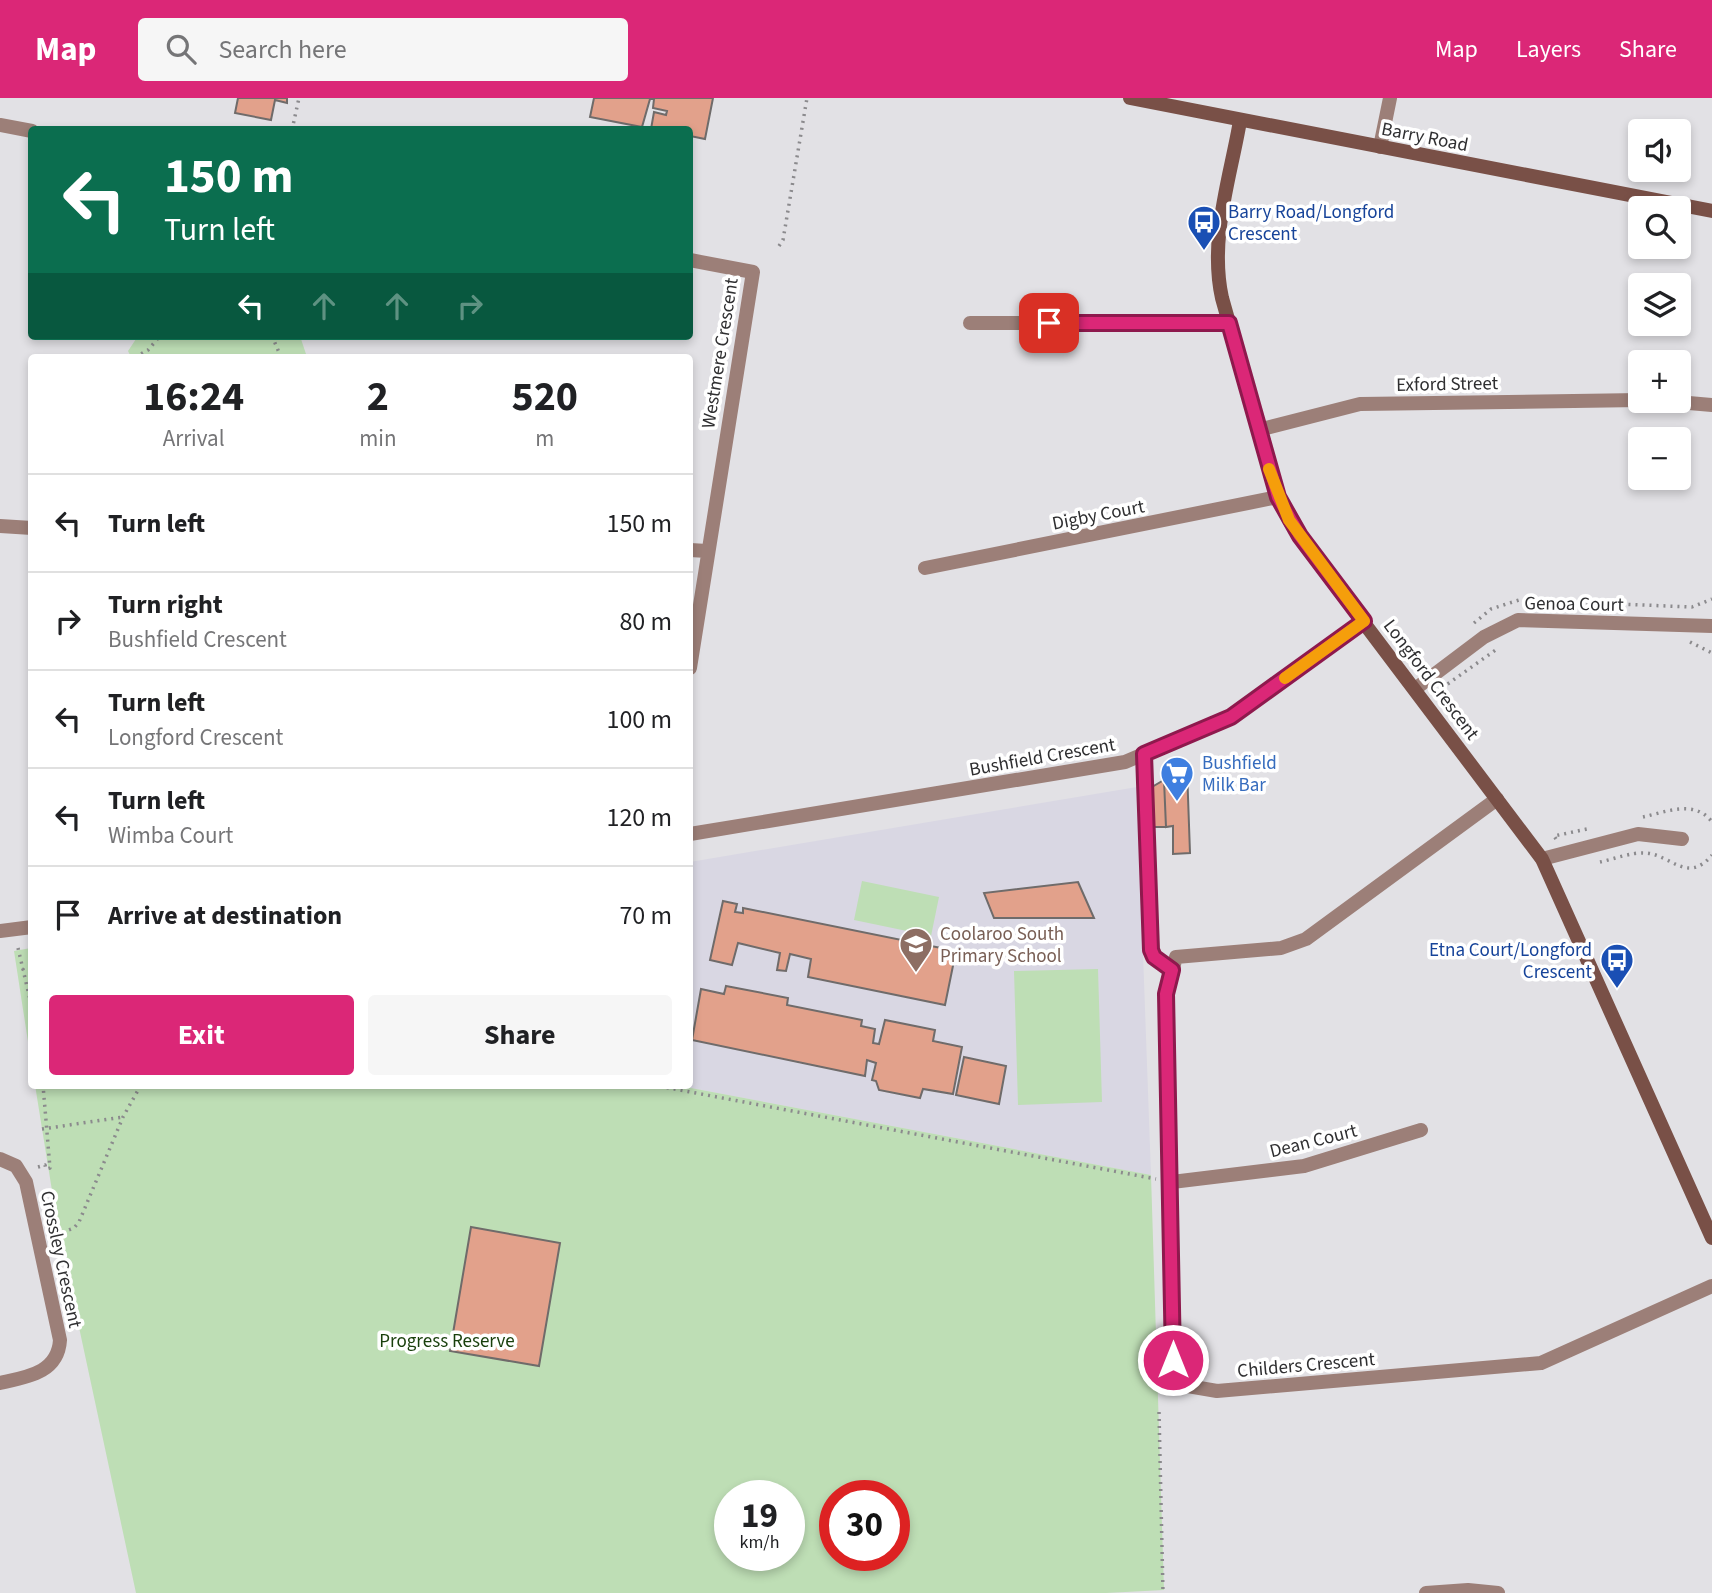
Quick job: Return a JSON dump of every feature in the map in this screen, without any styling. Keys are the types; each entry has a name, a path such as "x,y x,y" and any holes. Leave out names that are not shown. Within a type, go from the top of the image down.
{"street":[{"name":"Barry Road","path":"1130,98 1712,212"},
{"path":"1380,147 1390,98"},
{"name":"Longford Crescent","path":"1240,121 1216,256 1219,283 1229,323 1278,497 1300,536 1542,859 1712,1238"},
{"path":"0,125 28,130"},
{"name":"Westmere Crescent","path":"693,261 753,272 693,647"},
{"path":"970,323 1229,323"},
{"name":"Exford Street","path":"1258,429 1360,404 1628,400"},
{"path":"1691,403 1712,405"},
{"name":"Digby Court","path":"925,568 1278,497"},
{"path":"0,526 28,528"},
{"path":"693,550 707,551"},
{"name":"Genoa Court","path":"1415,689 1501,625 1518,620 1712,626"},
{"name":"Bushfield Crescent","path":"693,834 1125,762 1231,717 1364,621"},
{"path":"1172,970 1176,957 1281,948 1306,939 1497,799"},
{"path":"1542,859 1638,834 1682,839"},
{"path":"0,931 28,927"},
{"name":"Childers Crescent","path":"1172,970 1166,994 1172,1182 1173,1360 1182,1385 1217,1391 1541,1363 1712,1286"},
{"name":"Dean Court","path":"1172,1182 1304,1166 1421,1130"},
{"name":"Crossley Crescent","path":"0,1158 16,1166 26,1182 60,1339 56,1358 50,1366 41,1372 0,1384"},
{"path":"1426,1593 1468,1590 1495,1593"}],"lane":[{"path":"1144,754 1151,950 1154,957 1172,970"}],"path":[{"path":"293,126 299,98"},
{"path":"779,246 807,98"},
{"path":"141,354 157,340"},
{"path":"18,948 28,992"},
{"path":"22,969 28,971"},
{"path":"38,1167 45,1165 46,1170 50,1168 43,1089"},
{"path":"56,1235 74,1228 79,1222 122,1117 139,1089"},
{"path":"674,1089 1172,1182"},
{"path":"45,1129 122,1117"},
{"path":"1158,1412 1163,1592"}],"shaded area":[{"name":"Coolaroo South Primary School","path":"1137,787 1151,1175 693,1088 693,861"}],"green space":[{"path":"135,340 301,340 306,354 130,354 128,351"},
{"path":"862,881 939,897 931,936 854,920"},
{"path":"28,949 28,1042 14,951"},
{"path":"1098,969 1102,1102 1018,1105 1014,971"},
{"name":"Progress Reserve","path":"693,1088 1151,1175 1164,1590 1106,1593 136,1593 59,1234 36,1089"}],"building":[{"path":"238,98 287,98 287,103 275,100 271,120 235,113"},
{"path":"594,98 713,98 705,139 693,137 693,126 652,126 654,112 666,115 667,111 653,108 654,99 650,99 642,126 590,117"},
{"name":"Bushfield Milk Bar","path":"1187,769 1190,853 1173,854 1173,826 1166,827 1164,780"},
{"path":"1164,780 1166,827 1153,827 1152,787"},
{"path":"1078,882 1094,918 994,918 984,893"},
{"path":"723,901 737,904 735,912 743,913 743,908 956,951 945,1005 808,977 811,959 790,954 786,971 777,970 780,953 738,943 732,965 710,960"},
{"path":"726,986 788,998 787,1005 862,1020 861,1026 875,1029 873,1043 879,1044 885,1020 935,1030 933,1041 962,1047 953,1094 923,1089 920,1098 879,1090 876,1081 872,1080 876,1063 867,1060 865,1076 693,1040 701,989 724,994"},
{"path":"964,1057 1006,1066 999,1104 956,1095"},
{"path":"471,1227 560,1243 539,1366 450,1351"}],"slow traffic":[{"path":"1269,469 1289,520 1364,621 1285,678"}],"place":[{"name":"Barry Road/Longford Crescent","path":"1204,252"},
{"name":"Bushfield Milk Bar","path":"1177,803"},
{"name":"Coolaroo South Primary School","path":"916,974"},
{"name":"Etna Court/Longford Crescent","path":"1617,990"}],"route":[{"path":"1049,323 1229,323 1278,497 1289,520 1315,558 1364,621 1231,717 1144,754 1151,950 1154,957 1172,970 1166,994 1172,1182 1173,1360"}]}
